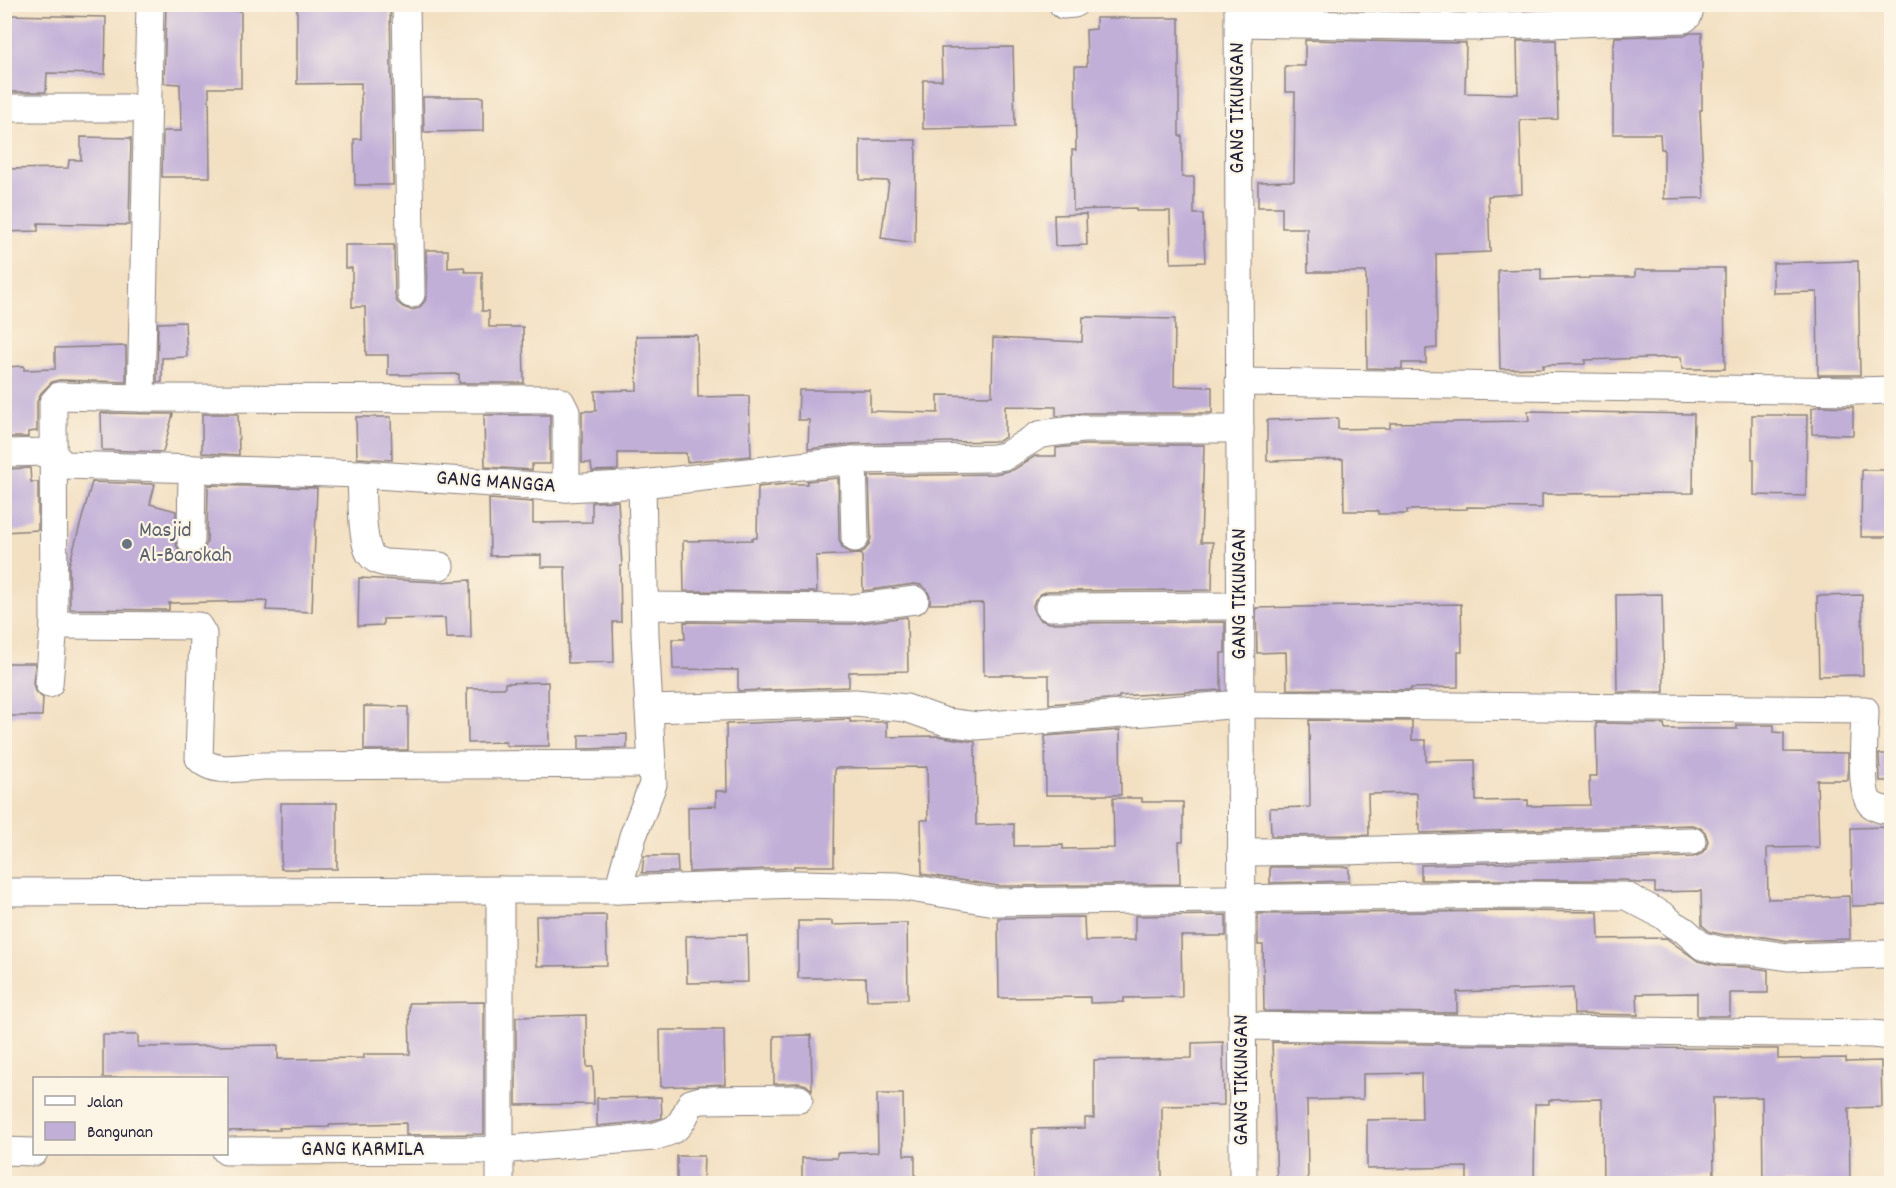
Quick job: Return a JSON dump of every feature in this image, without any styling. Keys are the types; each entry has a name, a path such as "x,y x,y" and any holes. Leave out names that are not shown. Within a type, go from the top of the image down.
{"street":[{"path":"141,398 150,4"},
{"path":"406,4 411,294"},
{"path":"1063,5 1074,4"},
{"path":"1238,14 1471,27 1684,19 1688,16 1692,4"},
{"name":"GANG TIKUNGAN","path":"1238,14 1243,1184"},
{"path":"4,108 148,108"},
{"path":"1239,382 1892,390"},
{"path":"50,684 54,626 51,452 53,403 59,396 553,399 561,402 566,412 566,488"},
{"name":"GANG MANGGA","path":"4,453 51,452 64,465 361,474 566,488 642,484 853,460 992,459 1005,456 1039,435 1083,429 1240,429"},
{"path":"853,460 855,538"},
{"path":"191,540 192,469"},
{"path":"361,474 365,542 369,553 379,562 440,566"},
{"path":"618,890 633,836 653,784 645,636 642,484"},
{"path":"645,606 852,608 915,600"},
{"path":"1049,607 1240,606"},
{"path":"54,626 198,626 202,634 199,758 205,765 216,768 652,764"},
{"path":"649,709 855,702 906,708 946,722 977,726 1241,704 1865,710 1864,790 1866,797 1875,807 1892,811"},
{"path":"1241,852 1692,841"},
{"path":"4,892 618,890 797,884 898,886 995,902 1512,895 1626,896 1664,916 1702,946 1723,951 1749,951 1788,957 1884,954"},
{"path":"500,890 500,1184"},
{"path":"1242,1024 1892,1036"},
{"name":"GANG KARMILA","path":"228,1151 499,1150 653,1137 674,1131 679,1127 691,1103 701,1100 799,1099"},
{"path":"4,1151 33,1152"}],"building":[{"path":"297,4 320,4 320,8 390,5 393,185 355,185 354,139 361,139 361,83 297,84"},
{"path":"166,6 193,6 193,11 241,11 241,88 209,88 210,177 162,177 163,131 181,131 180,84 164,83"},
{"path":"5,15 106,17 105,74 47,73 46,92 4,92"},
{"path":"1096,18 1179,18 1179,136 1182,136 1182,177 1194,177 1194,214 1203,214 1205,262 1171,263 1170,211 1136,211 1136,208 1073,210 1072,150 1076,150 1075,66 1087,66 1086,30 1096,29"},
{"path":"1702,33 1702,110 1700,110 1704,198 1664,199 1664,149 1661,149 1660,134 1613,134 1613,46 1615,37"},
{"path":"1305,40 1466,43 1465,93 1518,94 1517,41 1556,40 1558,119 1520,120 1522,194 1488,196 1490,252 1436,254 1437,348 1426,349 1426,363 1402,363 1402,369 1367,368 1366,272 1308,272 1307,228 1282,228 1282,207 1258,207 1258,182 1294,181 1295,92 1285,92 1285,66 1305,66"},
{"path":"1013,47 1015,127 923,129 923,80 942,80 941,48"},
{"path":"423,97 483,97 483,131 424,132"},
{"path":"81,137 131,138 129,225 38,223 38,231 4,232 4,169 68,168 69,160 81,160"},
{"path":"860,140 916,140 915,243 881,238 889,181 860,180"},
{"path":"1086,214 1087,245 1055,246 1054,215"},
{"path":"345,245 394,245 395,295 397,302 411,310 419,308 427,294 426,250 448,250 448,268 464,267 465,272 482,272 482,311 489,311 489,327 523,327 524,383 459,383 459,374 388,375 388,355 366,355 365,307 352,307 352,268 345,268"},
{"path":"1858,261 1860,375 1818,375 1817,292 1773,293 1773,263"},
{"path":"1680,268 1724,268 1725,369 1682,369 1681,357 1585,360 1585,364 1500,369 1498,270 1541,269 1541,280 1635,277 1635,270 1680,270"},
{"path":"1083,317 1175,319 1174,386 1212,387 1212,413 1083,413 1056,416 1056,407 1005,406 1005,437 999,441 853,444 808,449 809,420 798,420 799,390 870,390 870,411 938,413 938,395 992,396 993,338 1082,342"},
{"path":"185,322 187,357 162,358 162,382 157,382 158,323"},
{"path":"697,335 698,397 749,396 751,456 687,462 686,453 618,453 618,470 592,471 591,463 582,463 582,411 596,411 595,391 637,390 636,336"},
{"path":"126,346 126,382 59,380 52,382 41,393 37,402 37,431 28,432 28,437 4,437 4,367 24,366 24,370 55,369 55,348"},
{"path":"1819,406 1853,407 1853,435 1812,434 1812,408"},
{"path":"1528,411 1694,414 1693,493 1542,494 1542,508 1467,507 1467,509 1407,510 1407,514 1378,514 1378,511 1344,511 1343,459 1267,461 1267,420 1338,418 1338,429 1390,428 1390,423 1529,421"},
{"path":"101,413 173,414 163,452 102,450"},
{"path":"202,414 238,414 239,455 202,453"},
{"path":"484,415 550,415 550,464 532,464 532,470 485,467"},
{"path":"1752,415 1807,415 1806,496 1754,495"},
{"path":"356,417 391,417 392,460 357,458"},
{"path":"1084,445 1204,445 1201,542 1213,542 1212,590 1048,591 1035,600 1033,606 1035,614 1041,620 1049,623 1225,622 1225,653 1221,653 1221,690 1119,696 1119,698 1049,704 1049,675 984,675 983,603 930,604 927,590 921,585 914,584 863,591 862,554 816,556 817,592 684,591 683,541 757,538 758,487 807,484 807,481 838,478 839,539 842,547 856,554 864,551 871,538 869,476 994,474 1013,470 1035,456 1056,456 1056,448"},
{"path":"30,468 31,482 38,482 38,530 4,532 4,469"},
{"path":"1862,470 1890,470 1889,537 1861,537"},
{"path":"92,482 155,484 150,504 176,511 175,540 177,547 182,553 190,556 205,548 207,541 208,485 317,488 312,612 266,610 267,601 169,603 169,610 70,609 69,565"},
{"path":"489,499 533,502 533,523 592,522 592,502 618,501 622,566 620,566 621,622 613,622 614,662 568,663 565,567 541,567 541,555 490,556"},
{"path":"359,578 439,582 470,580 471,638 446,638 445,618 383,619 383,625 358,626"},
{"path":"1662,594 1664,692 1617,692 1616,595"},
{"path":"1862,595 1863,675 1819,676 1817,596"},
{"path":"1461,604 1462,652 1458,652 1458,687 1411,688 1411,690 1287,689 1286,652 1257,653 1256,608"},
{"path":"907,617 908,671 849,672 849,687 738,691 738,670 673,669 672,639 685,639 684,622 852,624"},
{"path":"4,663 35,663 33,683 35,691 43,698 42,716 4,716"},
{"path":"548,682 549,746 506,746 506,742 468,743 467,688 505,688 505,683"},
{"path":"364,706 408,707 408,750 364,750"},
{"path":"850,719 850,722 887,722 887,737 937,736 975,742 976,825 1014,824 1014,846 1063,845 1063,849 1114,848 1113,798 1142,798 1142,802 1183,802 1183,842 1179,842 1180,884 998,886 922,874 921,820 928,820 927,767 835,768 834,866 689,872 688,807 716,806 716,791 727,791 726,724"},
{"path":"1309,720 1412,721 1412,740 1426,740 1426,761 1475,760 1476,801 1528,800 1528,806 1590,805 1589,776 1597,776 1596,723 1664,724 1665,729 1737,729 1737,725 1774,725 1774,732 1784,733 1784,752 1848,753 1848,780 1817,780 1819,847 1767,848 1768,899 1849,896 1850,939 1789,941 1710,932 1702,925 1701,891 1655,892 1655,883 1636,883 1626,880 1421,880 1421,865 1693,857 1701,854 1708,841 1705,832 1692,825 1420,833 1417,793 1368,794 1369,835 1271,836 1270,808 1310,807"},
{"path":"1120,730 1121,795 1046,795 1045,736"},
{"path":"627,734 627,748 579,749 579,735"},
{"path":"1879,754 1892,754 1892,781 1880,781"},
{"path":"281,803 337,803 337,869 281,869"},
{"path":"1888,827 1889,905 1852,906 1851,828"},
{"path":"644,856 677,856 678,872 642,873"},
{"path":"1270,867 1349,867 1349,881 1270,883"},
{"path":"1598,912 1599,939 1666,938 1698,961 1720,966 1768,970 1768,993 1730,993 1730,1016 1697,1016 1697,993 1637,994 1638,1015 1574,1014 1573,988 1457,992 1457,1013 1264,1011 1263,945 1258,945 1258,914"},
{"path":"606,915 607,965 537,966 536,916"},
{"path":"1226,915 1226,936 1181,936 1182,997 1124,998 1124,1002 1090,1003 1090,997 999,998 998,918 1084,917 1085,941 1135,940 1135,916"},
{"path":"798,921 832,921 832,925 907,923 908,999 867,1000 866,978 798,978"},
{"path":"747,935 748,982 687,983 686,936"},
{"path":"484,1002 484,1134 406,1135 406,1123 228,1131 228,1077 103,1077 103,1035 138,1035 138,1047 278,1045 278,1059 364,1058 364,1054 410,1054 409,1003"},
{"path":"586,1015 587,1067 593,1067 594,1104 516,1105 516,1017"},
{"path":"660,1030 724,1030 725,1084 661,1087"},
{"path":"811,1035 812,1090 799,1083 774,1084 774,1036"},
{"path":"1223,1042 1224,1105 1162,1106 1162,1184 1033,1184 1032,1129 1085,1128 1085,1118 1094,1118 1094,1060 1192,1058 1192,1043"},
{"path":"1272,1042 1778,1049 1778,1059 1846,1058 1846,1062 1881,1061 1882,1107 1849,1108 1850,1184 1763,1184 1762,1097 1713,1098 1714,1178 1643,1179 1643,1182 1603,1183 1602,1099 1549,1100 1549,1104 1535,1104 1534,1184 1467,1184 1467,1167 1367,1169 1367,1120 1422,1119 1421,1073 1363,1074 1363,1099 1307,1100 1308,1184 1277,1184"},
{"path":"877,1094 903,1094 904,1155 915,1155 915,1184 802,1184 802,1158 837,1158 837,1153 878,1152"},
{"path":"661,1097 662,1118 597,1126 597,1098"},
{"path":"677,1156 704,1156 703,1184 677,1184"}],"place":[{"name":"Masjid Al-Barokah","path":"127,544"}]}
